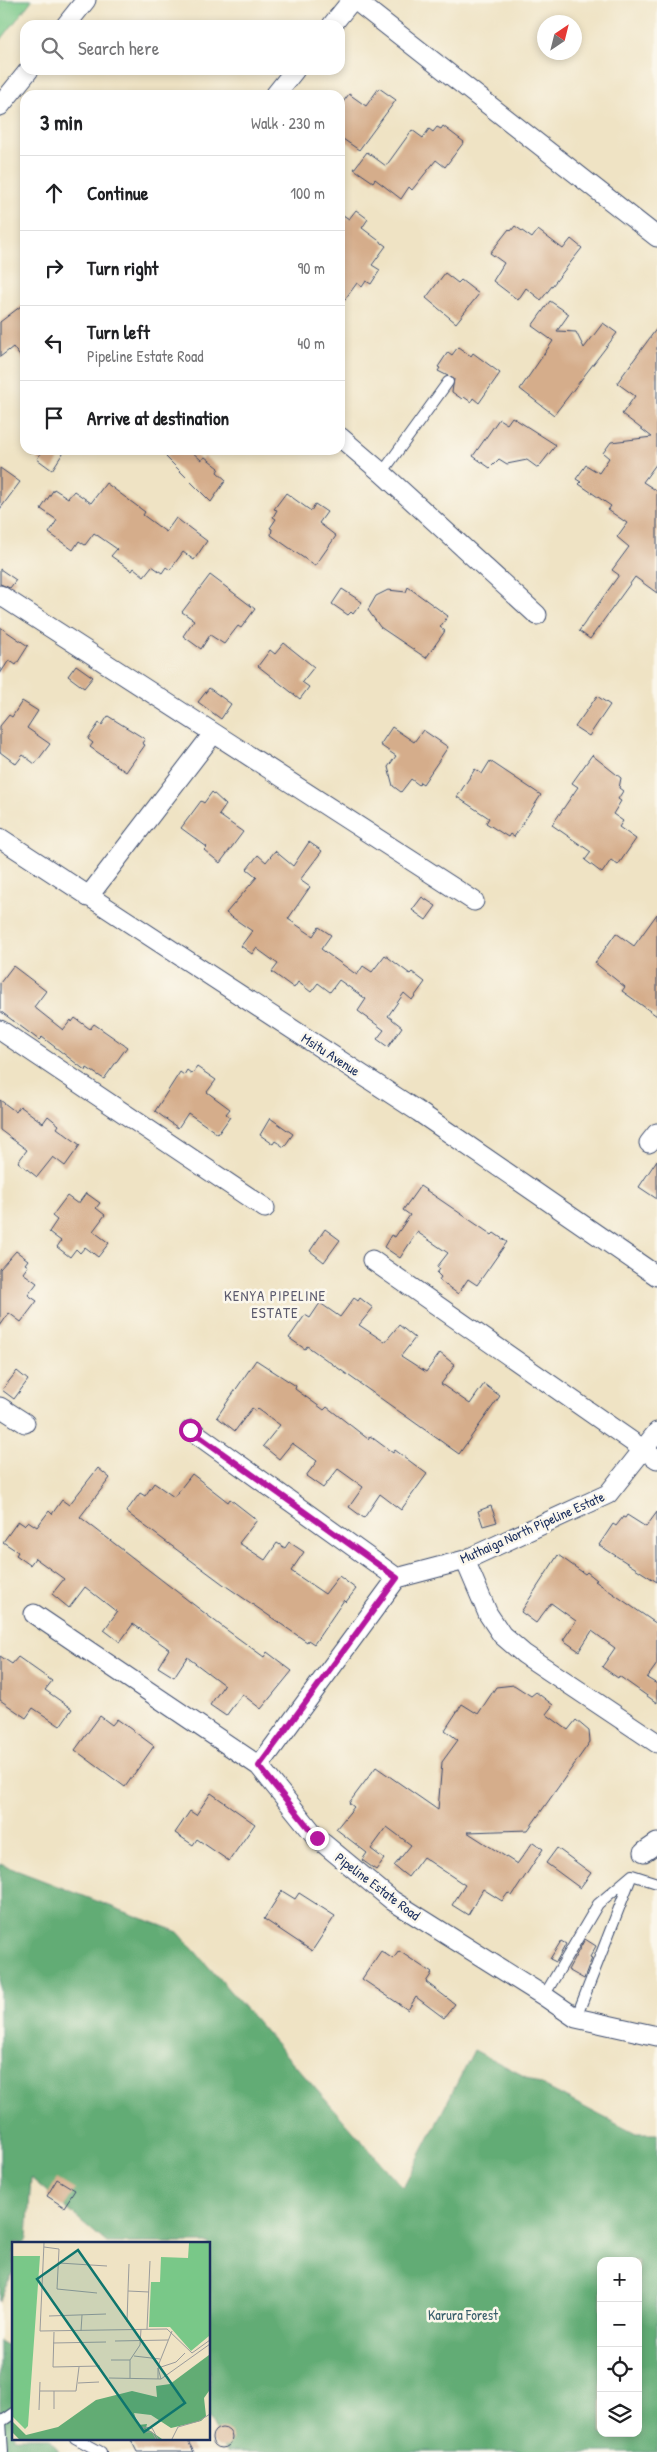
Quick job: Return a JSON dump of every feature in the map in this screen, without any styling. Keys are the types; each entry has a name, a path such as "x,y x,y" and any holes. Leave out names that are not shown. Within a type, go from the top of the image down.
{"street":[{"path":"70,20 86,0"},
{"path":"336,20 353,0 657,237"},
{"path":"0,106 25,75"},
{"path":"279,90 292,75"},
{"path":"345,441 537,615"},
{"path":"0,594 213,734 474,901"},
{"path":"88,897 213,734"},
{"name":"Msitu Avenue","path":"0,838 419,1112 657,1276"},
{"path":"0,1030 265,1208"},
{"path":"372,1260 650,1454"},
{"path":"0,1407 25,1423"},
{"path":"190,1430 397,1578 259,1766"},
{"name":"Muthaiga North Pipeline Estate","path":"397,1578 465,1560 608,1494 650,1454 657,1432"},
{"path":"465,1560 488,1614 502,1635 524,1654 657,1743"},
{"name":"Pipeline Estate Road","path":"34,1614 259,1766 325,1846 393,1901 576,2018 657,2036"}],"lane":[{"path":"382,473 448,382"},
{"path":"544,1996 598,1904 632,1875"},
{"path":"632,1875 657,1883"},
{"path":"576,2018 632,1875"},
{"path":"3,2452 1,2422 12,2414"},
{"path":"79,2440 101,2452"}],"green space":[{"path":"0,0 32,0 0,41"},
{"name":"Karura Forest","path":"0,1864 178,1932 403,2188 474,2050 636,2134 657,2134 657,2452 227,2452 210,2420 210,2242 106,2242 31,2178 27,2238 25,2242 12,2242 12,2274 0,2302"},
{"path":"0,2341 12,2348 12,2440 51,2440 59,2452 0,2452"}],"building":[{"path":"379,88 396,100 359,150 345,140 345,99 349,94 366,106"},
{"path":"443,126 464,142 445,167 436,160 412,190 409,187 401,199 375,179 373,182 354,169 367,152 386,166 412,130 423,138 429,129 433,132 437,127 441,129"},
{"path":"356,210 368,219 362,228 386,246 372,265 380,270 371,284 366,281 362,287 357,283 345,299 345,216 349,219"},
{"path":"515,226 532,238 538,230 563,249 571,239 582,248 541,300 526,288 518,300 493,281 504,263 490,253 509,229 511,231"},
{"path":"445,273 458,283 461,280 479,294 456,323 426,298"},
{"path":"550,301 569,314 557,331 576,332 584,348 603,323 617,333 554,415 520,389 553,341 532,326"},
{"path":"20,307 20,356 13,347 0,357 0,322"},
{"path":"657,328 657,463 643,482 657,491 657,593 635,577 590,639 579,631 619,575 612,570 629,547 617,537 627,523 608,510 611,506 579,484 581,482 576,479 586,465 599,473 609,458 603,453 611,442 652,437 622,414 635,396 617,383"},
{"path":"458,347 471,356 473,353 500,373 479,403 473,398 471,402 464,397 462,399 452,392 454,379 438,371 440,368 438,367 448,352 452,355"},
{"path":"512,417 556,445 538,468 527,460 507,464 499,459 490,468 473,456 499,419 507,424"},
{"path":"40,455 62,455 52,470 37,459"},
{"path":"168,455 196,455 201,460 205,457 219,468 217,472 226,480 211,502 166,457"},
{"path":"0,468 20,482 0,509"},
{"path":"106,483 145,512 143,515 166,532 176,518 207,541 194,560 183,552 170,570 166,567 162,573 152,566 144,576 134,568 132,571 111,556 117,549 94,533 85,545 79,541 73,550 49,533 57,520 41,509 54,489 68,498 74,491 91,503"},
{"path":"286,493 311,511 315,504 327,512 319,523 336,536 315,566 271,535 272,529 270,528 276,519 273,517 277,510 274,509"},
{"path":"0,569 16,580 10,588 0,584"},
{"path":"210,575 255,609 241,628 238,626 224,644 210,635 201,649 183,636 194,620 182,612"},
{"path":"408,587 448,616 440,627 445,631 426,658 380,627 368,610 376,596 388,590 406,592"},
{"path":"342,589 362,602 353,614 351,612 348,615 332,604"},
{"path":"0,627 28,646 16,665 9,660 0,674"},
{"path":"284,643 314,667 302,682 309,687 300,699 258,666 270,650 275,654"},
{"path":"76,665 93,677 84,688 68,676"},
{"path":"209,688 231,704 221,719 198,702"},
{"path":"597,696 610,705 589,736 575,727"},
{"path":"22,701 38,711 27,728 50,744 35,764 23,755 16,764 0,752 0,726 9,715 12,717"},
{"path":"108,716 145,739 142,743 145,745 126,772 90,747 93,743 88,739 99,723 102,725"},
{"path":"392,727 414,742 423,730 448,747 423,784 420,782 419,785 411,779 401,792 393,786 388,767 396,756 380,745"},
{"path":"592,755 621,778 619,788 623,791 618,799 621,801 613,814 623,821 619,827 636,839 618,865 611,860 602,873 585,860 591,852 552,825 578,787 572,783"},
{"path":"490,761 541,795 514,837 510,834 508,837 486,823 489,818 457,797 475,769 482,774"},
{"path":"212,792 226,805 219,815 243,832 220,863 204,850 207,847 181,828 201,801 204,803"},
{"path":"309,842 322,851 300,880 310,887 288,919 313,936 319,927 331,935 321,949 357,975 363,966 372,972 385,955 410,974 412,972 425,982 412,1000 404,993 388,1016 402,1027 388,1047 377,1039 384,1030 358,1011 366,999 339,980 330,992 318,983 311,992 298,982 294,988 272,972 278,964 256,948 252,954 241,946 252,931 226,913 257,877 247,869 258,855 266,862 275,851 293,866"},
{"path":"422,897 436,906 426,920 412,910"},
{"path":"657,914 657,1016 622,991 625,987 595,963 616,933 634,946"},
{"path":"13,966 46,991 34,1007 63,1030 75,1018 90,1029 94,1024 127,1047 104,1079 87,1068 86,1071 42,1037 39,1040 0,1011 0,983"},
{"path":"197,1067 216,1080 207,1092 230,1109 226,1114 230,1117 218,1134 188,1113 178,1128 155,1111 180,1072 184,1075 187,1070 192,1074"},
{"path":"0,1100 16,1112 20,1106 43,1123 48,1116 59,1125 57,1128 80,1145 65,1166 53,1157 37,1177 18,1162 27,1150 0,1130"},
{"path":"270,1118 293,1134 284,1147 275,1141 273,1144 260,1135"},
{"path":"657,1160 657,1199 639,1187"},
{"path":"420,1186 492,1235 494,1233 507,1242 477,1285 468,1279 458,1294 439,1280 441,1277 437,1273 440,1269 437,1267 448,1253 417,1232 400,1258 384,1247 391,1235 395,1237 410,1215 403,1210"},
{"path":"86,1193 100,1203 96,1208 105,1215 93,1231 109,1243 98,1257 85,1247 80,1253 76,1249 70,1257 57,1247 61,1241 49,1232 57,1220 52,1216 67,1196 78,1204"},
{"path":"325,1229 340,1240 324,1262 310,1251"},
{"path":"16,1251 28,1260 25,1264 28,1266 23,1273 37,1283 28,1295 37,1301 21,1322 9,1313 0,1326 0,1269"},
{"path":"354,1298 358,1301 360,1298 373,1308 359,1325 385,1342 399,1325 415,1338 401,1356 426,1372 440,1353 455,1365 441,1384 470,1404 484,1384 500,1396 459,1454 307,1346 305,1349 289,1338 305,1315 310,1318 320,1303 340,1317"},
{"path":"256,1360 296,1386 295,1389 324,1410 327,1407 368,1439 370,1436 393,1453 395,1450 427,1474 401,1510 380,1494 364,1518 349,1507 363,1487 338,1469 323,1488 306,1476 317,1461 292,1443 279,1459 263,1446 280,1425 258,1409 256,1411 252,1408 235,1431 217,1417"},
{"path":"17,1371 28,1380 14,1399 2,1390"},
{"path":"98,1468 110,1478 80,1517 224,1628 264,1657 267,1652 292,1671 261,1709 242,1694 226,1716 210,1705 224,1685 187,1657 174,1677 158,1667 169,1649 133,1624 120,1642 104,1630 117,1612 85,1587 69,1608 52,1594 64,1579 35,1558 30,1565 16,1555 18,1552 3,1542 18,1521 24,1525 28,1521 37,1527 49,1511 52,1514 62,1500 69,1505"},
{"path":"192,1474 228,1502 230,1499 257,1520 239,1543 265,1560 277,1543 285,1548 289,1542 304,1552 291,1571 325,1594 339,1576 356,1589 346,1602 344,1600 314,1644 308,1640 307,1642 223,1584 126,1512 140,1493 145,1496 154,1483 174,1497"},
{"path":"491,1506 497,1522 483,1526 478,1511"},
{"path":"657,1512 657,1582 599,1545 613,1524 616,1526 623,1517 625,1518 627,1515 646,1527"},
{"path":"558,1555 585,1574 587,1572 597,1580 595,1581 657,1624 657,1664 647,1678 657,1684 657,1703 619,1676 618,1678 602,1667 615,1648 592,1631 579,1651 563,1640 576,1621 551,1603 536,1623 521,1612"},
{"path":"0,1656 12,1664 18,1657 52,1681 45,1690 72,1709 60,1726 33,1708 26,1718 0,1700"},
{"path":"514,1685 531,1696 536,1692 553,1705 546,1714 568,1730 576,1720 589,1731 590,1742 528,1830 467,1832 517,1864 533,1842 543,1849 512,1896 508,1893 502,1901 483,1889 468,1915 452,1905 465,1885 423,1857 408,1877 394,1866 411,1845 387,1827 371,1849 384,1859 376,1870 362,1860 367,1853 336,1829 354,1807 349,1803 376,1767 438,1810 442,1762 458,1740 445,1730 462,1704 478,1714 496,1687"},
{"path":"100,1716 112,1725 117,1719 154,1746 125,1787 75,1750"},
{"path":"211,1793 255,1824 229,1861 197,1839 193,1845 175,1833 190,1811 196,1815"},
{"path":"557,1848 591,1873 580,1888 546,1863"},
{"path":"282,1891 295,1899 299,1893 335,1916 312,1951 264,1919"},
{"path":"585,1939 596,1946 590,1957 592,1958 584,1979 568,1970"},
{"path":"561,1941 566,1944 556,1962 550,1959"},
{"path":"381,1951 393,1959 399,1951 432,1973 426,1982 455,2004 444,2018 416,1997 408,2010 362,1979"},
{"path":"57,2179 75,2190 64,2207 47,2196"},
{"path":"218,2428 226,2428 232,2434 232,2442 226,2448 218,2448 212,2442 212,2434"},
{"path":"131,2440 187,2440 194,2452 137,2452"}],"district":[{"name":"KENYA PIPELINE ESTATE","path":"275,1304"}],"route":[{"path":"190,1430 397,1578 259,1766 317,1838"}]}
